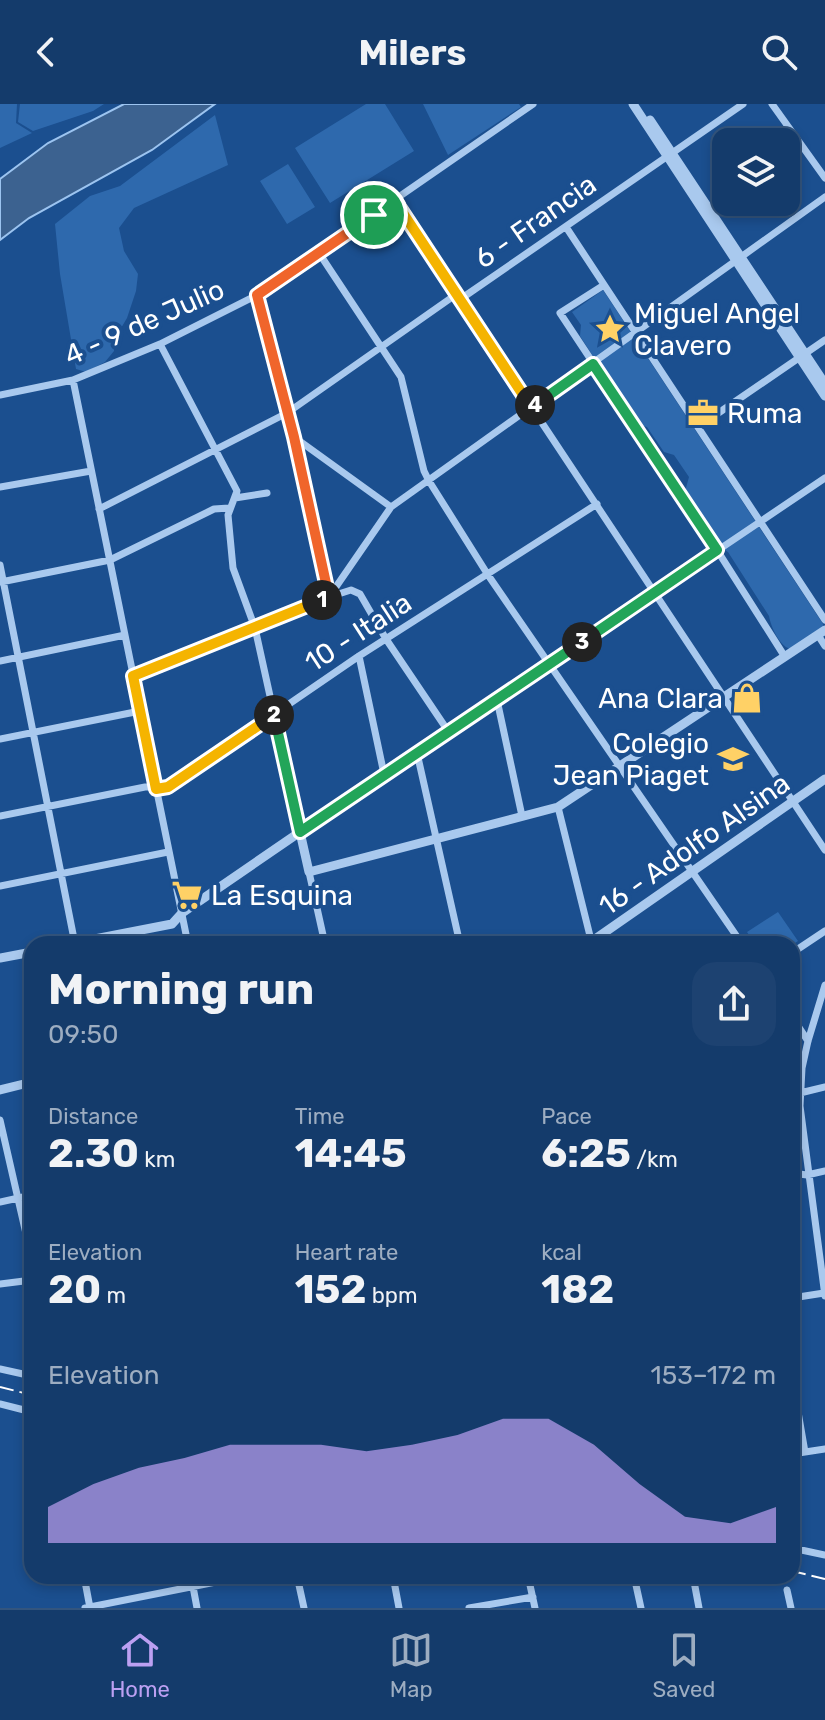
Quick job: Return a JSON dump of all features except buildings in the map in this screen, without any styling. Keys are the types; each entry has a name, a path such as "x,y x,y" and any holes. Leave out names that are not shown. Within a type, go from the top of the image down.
{"street":[{"path":"633,104 670,155 825,396"},
{"path":"640,104 670,155"},
{"name":"6 - Francia","path":"99,509 287,413 451,298 465,296 743,104"},
{"path":"772,104 825,178"},
{"name":"4 - 9 de Julio","path":"0,395 73,380 160,344 257,295 529,105"},
{"path":"329,597 391,507 825,197"},
{"path":"395,201 825,850"},
{"path":"566,227 825,620"},
{"path":"319,253 401,377 429,481 488,575 737,936"},
{"path":"604,285 560,313 785,657"},
{"path":"257,295 294,437 329,597"},
{"path":"698,427 825,340"},
{"path":"160,344 237,491 229,508 233,568 255,628 323,936"},
{"path":"802,356 825,384"},
{"path":"73,380 186,936"},
{"path":"294,437 391,507"},
{"path":"0,487 91,471"},
{"path":"113,936 172,924 182,913 384,774 825,478"},
{"path":"235,498 267,493"},
{"name":"10 - Italia","path":"0,816 145,787 168,787 359,656 597,504"},
{"path":"2,582 110,560 214,509 229,508"},
{"path":"0,565 72,936"},
{"path":"133,676 351,590 356,591 448,731"},
{"path":"309,872 558,807 821,633 825,646"},
{"path":"0,661 125,635"},
{"path":"359,656 384,774"},
{"path":"497,700 522,816"},
{"path":"0,739 140,711"},
{"path":"417,753 458,936"},
{"name":"16 - Adolfo Alsina","path":"601,936 825,779"},
{"path":"558,807 588,936"},
{"path":"0,886 168,852"},
{"path":"800,948 825,931"},
{"path":"0,958 24,954"},
{"path":"800,1297 825,1294 807,1175 800,1093 808,1041 825,985"},
{"path":"819,1003 825,1011"},
{"path":"800,1029 808,1041"},
{"path":"0,1090 24,1084"},
{"path":"800,1093 825,1087"},
{"path":"0,1120 24,1225"},
{"path":"800,1174 825,1171"},
{"path":"0,1202 24,1197"},
{"path":"0,1284 24,1281"},
{"path":"0,1369 24,1374"},
{"path":"0,1404 24,1410"},
{"path":"800,1423 805,1452"},
{"path":"800,1453 825,1449"},
{"path":"800,1549 825,1555"},
{"path":"85,1584 88,1608 177,1584"},
{"path":"193,1584 197,1608"},
{"path":"299,1584 304,1608"},
{"path":"394,1584 399,1608"},
{"path":"530,1584 535,1608"},
{"path":"636,1584 641,1608"},
{"path":"694,1584 699,1608"},
{"path":"787,1590 791,1608"},
{"path":"469,1608 533,1597"}],"shaded area":[{"path":"0,104 17,104 16,123 32,133 0,148"},
{"path":"20,104 104,104 93,111 33,131 18,122"},
{"path":"124,104 215,104 152,150 29,218 0,240 0,179 48,143"},
{"path":"366,104 385,104 414,151 330,203 295,148"},
{"path":"423,104 519,104 521,107 448,155"},
{"path":"215,115 228,165 134,208 119,228 124,251 138,274 136,291 127,318 114,340 114,351 105,362 86,372 76,369 55,224 90,196 120,186"},
{"path":"288,164 315,207 287,224 260,181"},
{"path":"603,290 823,624 823,628 790,649 779,640 769,616 728,552 718,546 684,495 689,477 674,455 664,452 647,427 637,424 580,336 581,325 572,312"},
{"path":"778,912 795,936 750,936 747,932"}],"railway":[{"path":"0,1387 24,1393"},
{"path":"800,1573 825,1579"}],"place":[{"name":"Miguel Angel Clavero","path":"610,329"},
{"name":"Ruma","path":"703,413"},
{"name":"Ana Clara","path":"747,698"},
{"name":"Colegio Jean Piaget","path":"733,759"},
{"name":"La Esquina","path":"187,895"}],"route":[{"path":"395,201 531,407 593,364 717,550 300,832 273,714 168,787 156,789 133,676 329,597 294,437 257,295 374,215 395,201"}]}
